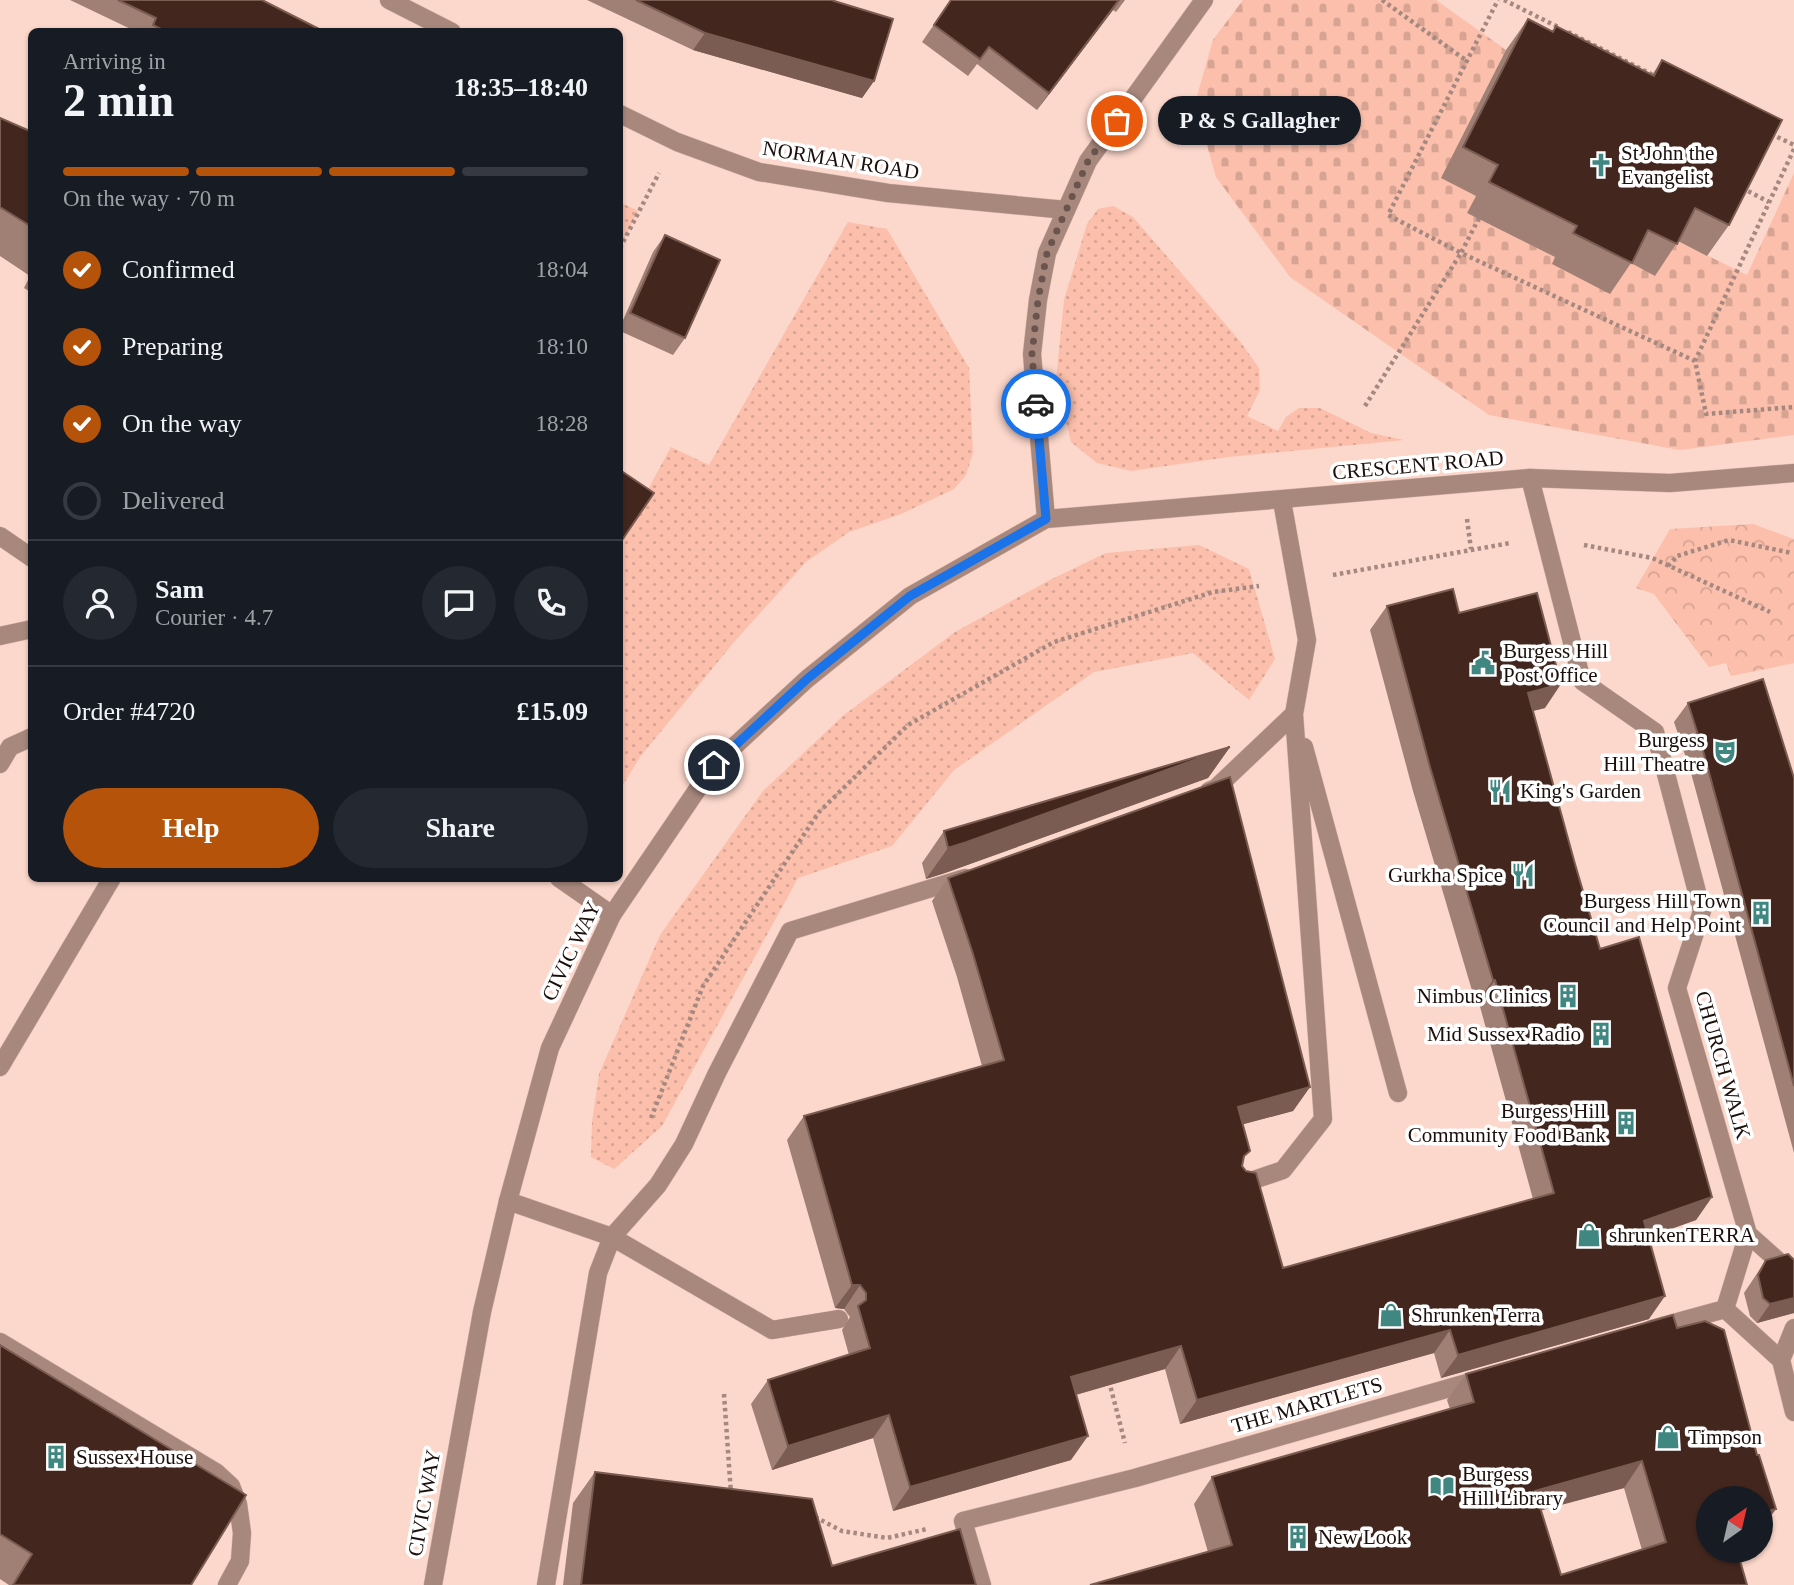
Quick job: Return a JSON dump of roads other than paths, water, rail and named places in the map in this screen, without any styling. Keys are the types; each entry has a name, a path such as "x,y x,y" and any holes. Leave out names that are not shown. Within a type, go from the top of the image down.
{"street":[{"path":"389,0 444,28"},
{"path":"1046,519 1032,354 1047,253 1088,161 1204,0"},
{"name":"NORMAN ROAD","path":"623,115 677,142 759,172 888,193 1066,210"},
{"name":"CRESCENT ROAD","path":"1046,519 1530,478 1670,483 1794,472"},
{"name":"CHURCH WALK","path":"1530,478 1582,681 1655,732 1702,911 1677,988 1748,1234"},
{"path":"1236,1186 1283,1170 1323,1119 1294,714 1307,640 1282,501"},
{"name":"CIVIC WAY","path":"433,1585 482,1312 509,1201 550,1048 612,915 714,765 807,679 910,596 1046,519"},
{"path":"0,536 28,555"},
{"path":"0,636 28,630"},
{"path":"1192,797 1216,788 1294,714"},
{"path":"1294,714 1398,1093"},
{"path":"0,764 10,747 28,739"},
{"path":"546,1585 598,1273 612,1237 658,1185 684,1144 790,931 986,871"},
{"path":"0,1067 110,882"},
{"path":"565,882 612,915"},
{"path":"509,1201 612,1237 772,1330 839,1319"},
{"path":"1725,1309 1748,1234 1794,1275"},
{"path":"1631,1335 1725,1309"},
{"path":"1725,1309 1782,1360"},
{"path":"1794,1328 1782,1360 1794,1412"},
{"path":"0,1342 217,1473 231,1486 238,1504 242,1533 240,1561 227,1585"},
{"name":"THE MARTLETS","path":"982,1585 963,1521 1135,1478 1497,1374"}],"place":[{"name":"P & S Gallagher","path":"1117,121"},
{"name":"St John the Evangelist","path":"1601,165"},
{"name":"Burgess Hill Post Office","path":"1483,663"},
{"name":"Burgess Hill Theatre","path":"1725,752"},
{"name":"King's Garden","path":"1500,791"},
{"name":"Gurkha Spice","path":"1523,875"},
{"name":"Burgess Hill Town Council and Help Point","path":"1761,913"},
{"name":"Nimbus Clinics","path":"1568,996"},
{"name":"Mid Sussex Radio","path":"1601,1034"},
{"name":"Burgess Hill Community Food Bank","path":"1626,1123"},
{"name":"shrunkenTERRA","path":"1589,1235"},
{"name":"Shrunken Terra","path":"1391,1315"},
{"name":"Timpson","path":"1668,1437"},
{"name":"Sussex House","path":"56,1457"},
{"name":"Burgess Hill Library","path":"1442,1486"},
{"name":"New Look","path":"1298,1537"}]}
